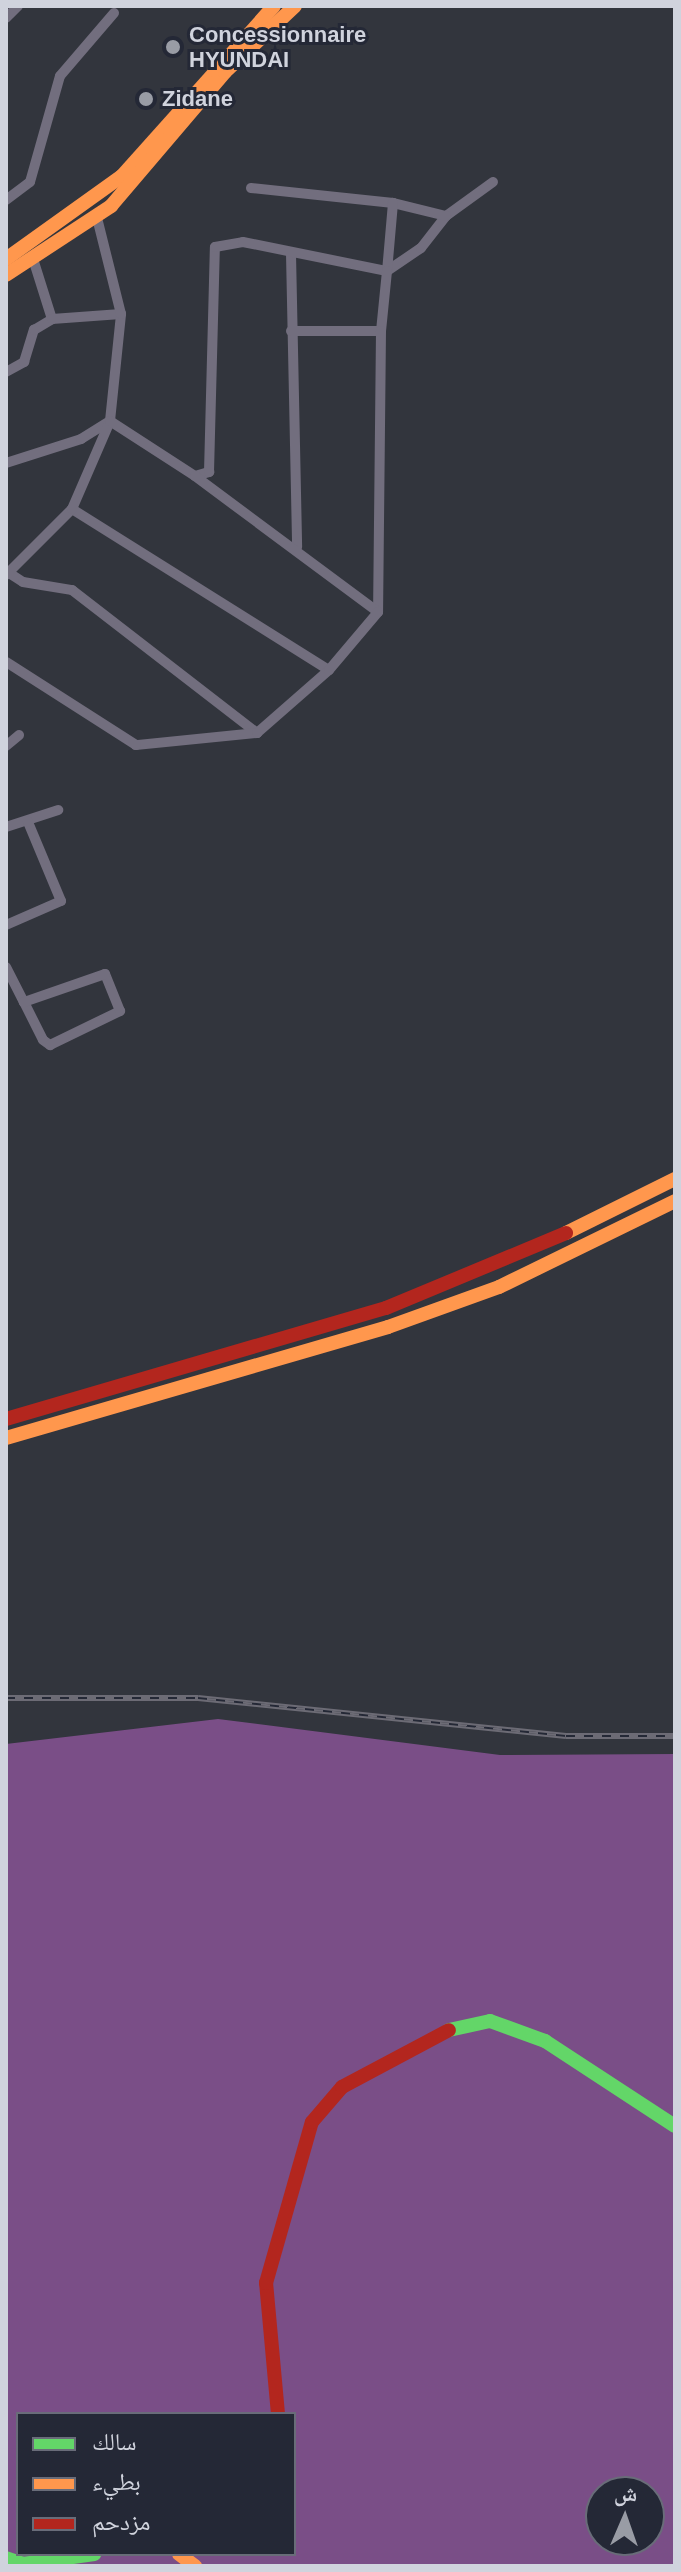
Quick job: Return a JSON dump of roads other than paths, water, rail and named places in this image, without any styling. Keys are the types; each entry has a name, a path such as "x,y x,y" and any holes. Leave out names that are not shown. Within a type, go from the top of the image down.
{"main road":[{"path":"6,259 122,176 274,6"},
{"path":"6,275 34,262 97,218 295,6"},
{"path":"6,1419 386,1308 499,1266 675,1179"},
{"path":"6,1438 388,1327 499,1287 675,1201"},
{"path":"278,2412 266,2283 312,2122 342,2087 452,2028 490,2021 545,2041 675,2126"},
{"path":"11,2562 73,2556"}],"street":[{"path":"6,18 18,6"},
{"path":"6,200 30,182 60,76 114,13"},
{"path":"195,476 209,472 215,247 243,242 387,271 421,248 446,216 493,182"},
{"path":"251,188 393,203 446,216"},
{"path":"6,662 136,745 257,733 329,670 378,612 381,331 393,203"},
{"path":"97,218 121,314 110,421 72,509 7,573 23,582 72,590 257,733"},
{"path":"291,254 297,547"},
{"path":"34,262 52,319"},
{"path":"6,372 24,362 34,330 52,319 121,314"},
{"path":"291,331 381,331"},
{"path":"110,421 297,547 378,612"},
{"path":"6,463 81,439 110,421"},
{"path":"72,509 329,670"},
{"path":"6,746 19,735"},
{"path":"6,827 58,810"},
{"path":"6,925 61,901 28,822"},
{"path":"6,967 24,1002 50,1045 120,1011 105,974 24,1002"}],"railway":[{"path":"6,1698 198,1698 566,1736 675,1736"}],"place":[{"name":"Concessionnaire HYUNDAI","path":"173,47"},
{"name":"Zidane","path":"146,99"}]}
